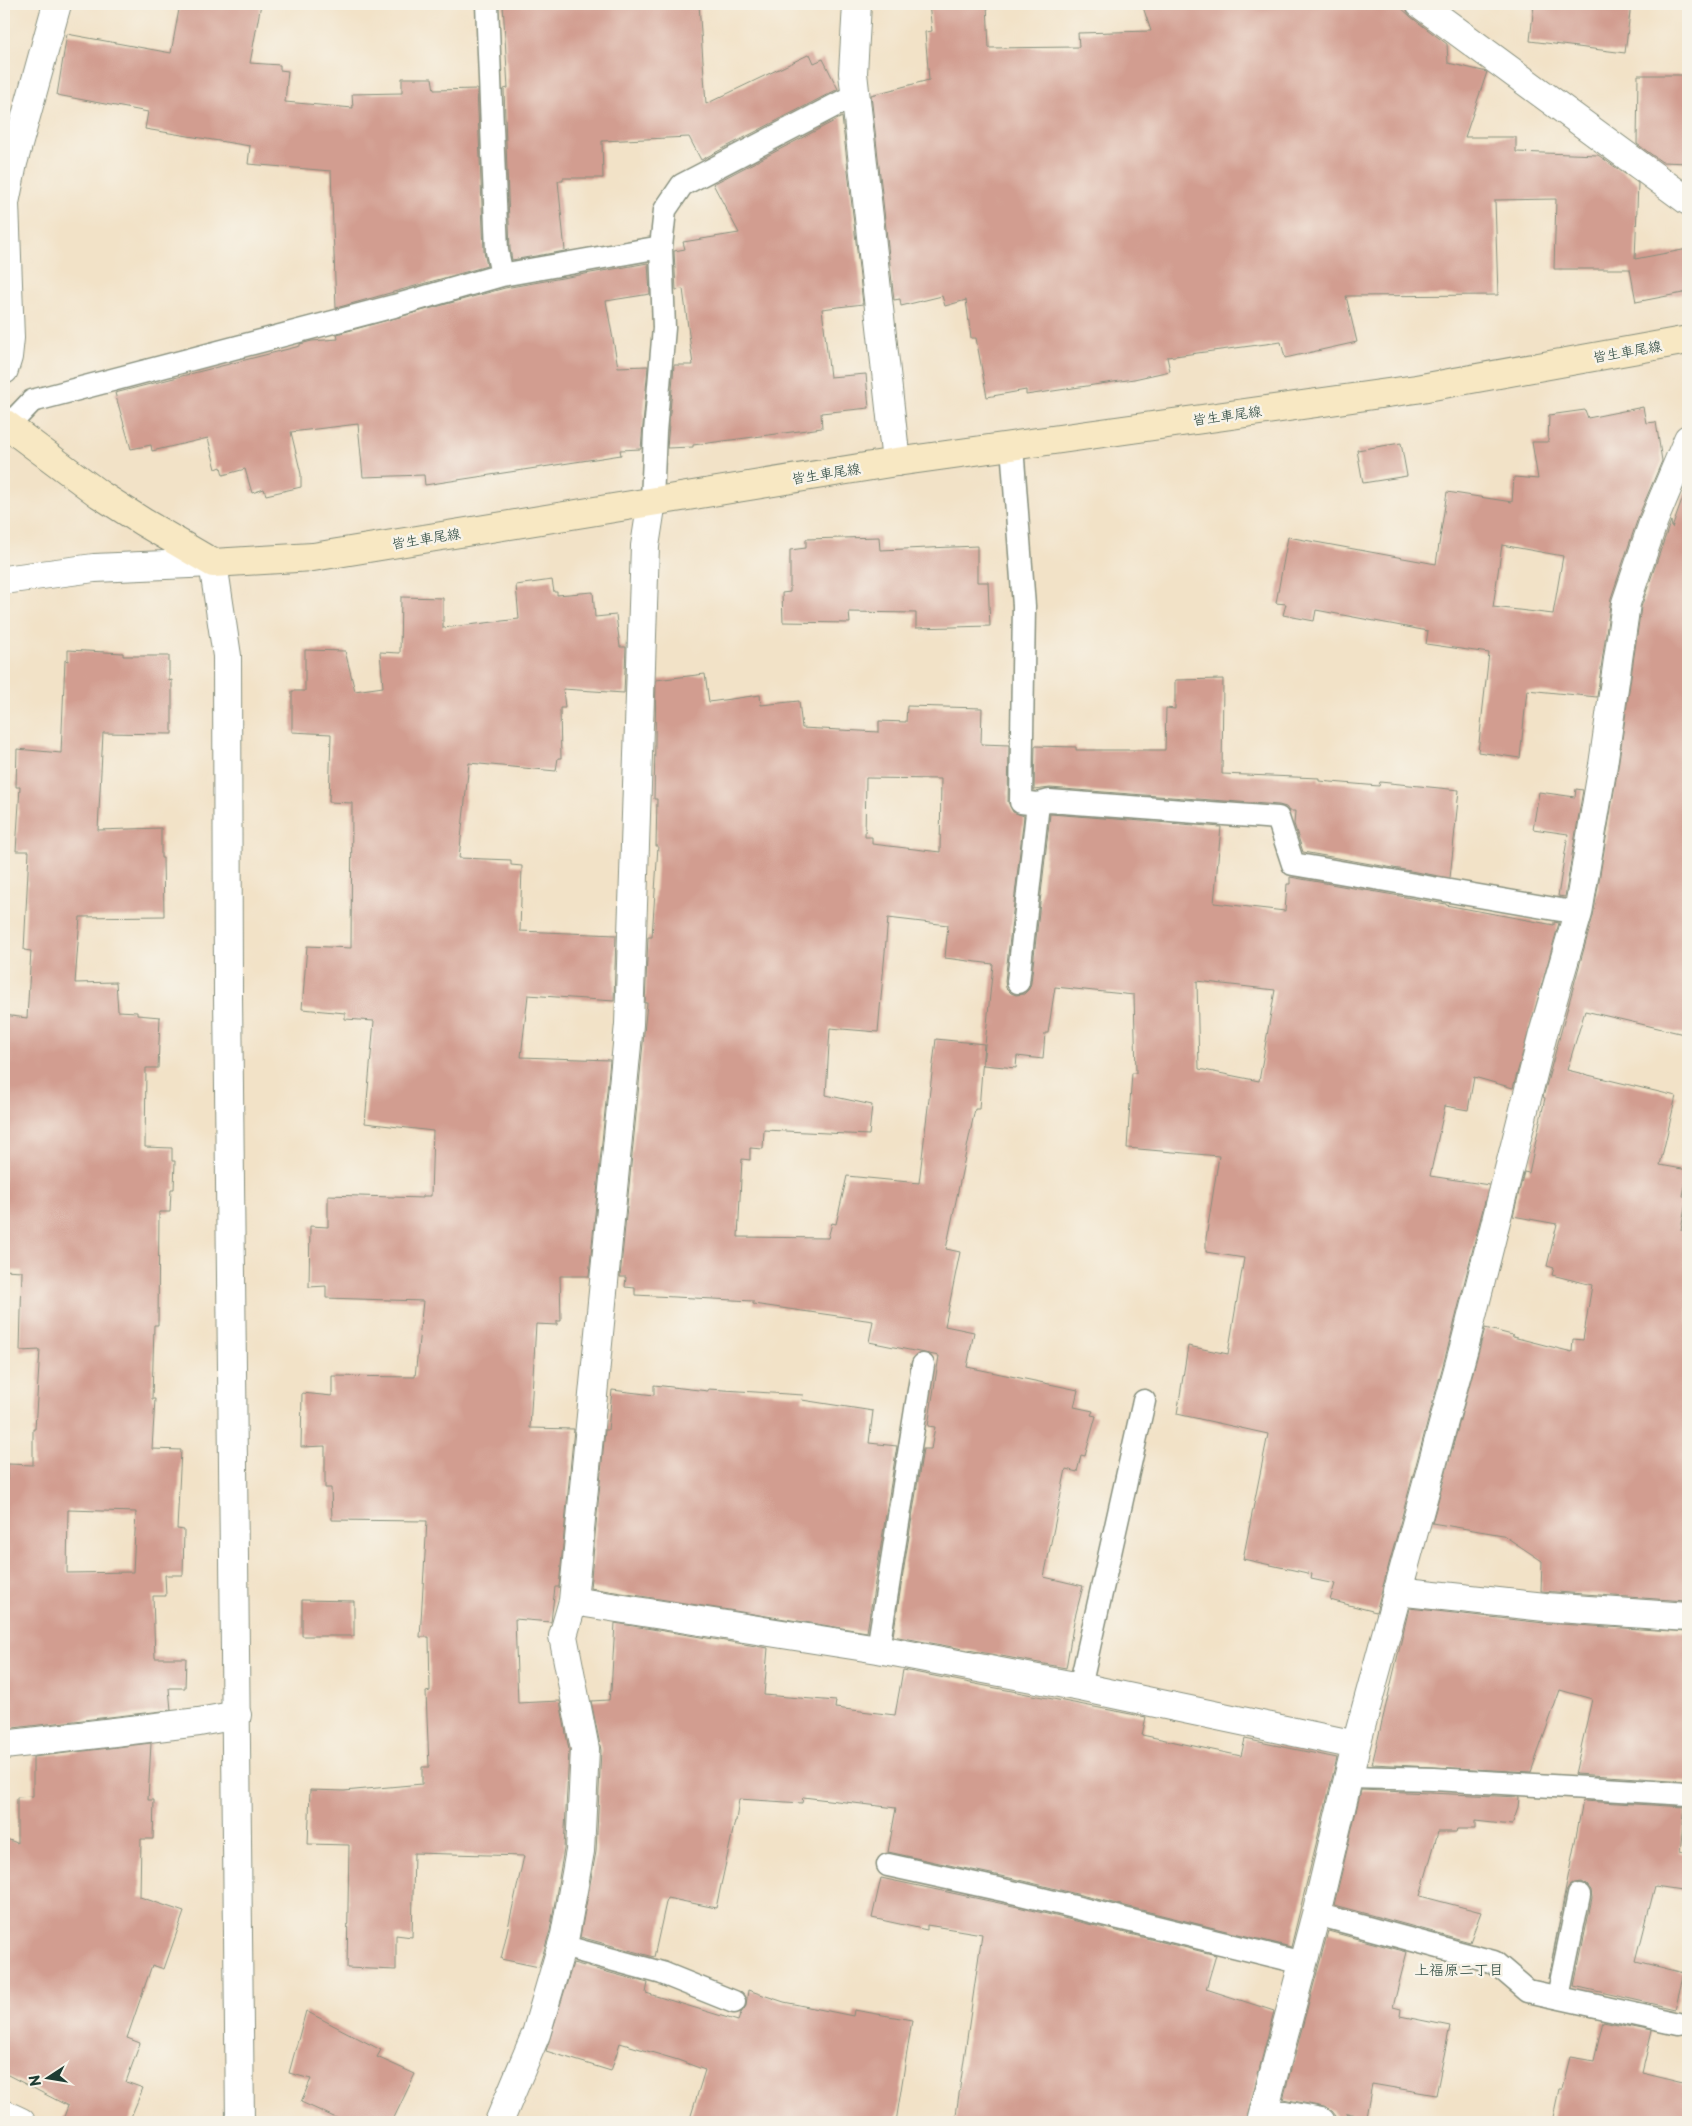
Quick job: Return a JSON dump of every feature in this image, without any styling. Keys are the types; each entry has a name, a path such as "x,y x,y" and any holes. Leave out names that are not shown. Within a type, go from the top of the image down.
{"main road":[{"name":"皆生車尾線","path":"213,564 313,556 896,462 1416,388 1688,340"},
{"path":"6,424 99,494 213,564"}],"street":[{"path":"4,370 8,357 10,338 5,203 9,159 57,4"},
{"path":"857,4 853,73 896,462"},
{"path":"1420,4 1688,201"},
{"path":"1321,2122 1262,2116 1316,1914 1356,1745 1466,1340 1543,1034 1578,913 1603,765 1626,603 1654,520 1688,439"},
{"path":"499,2122 536,2034 562,1946 580,1851 585,1749 563,1636 572,1601 629,1024 645,546 652,501"},
{"path":"4,580 94,568 213,564 227,656 228,994 240,2122"},
{"path":"1397,1591 1545,1607 1688,1617"},
{"path":"572,1601 878,1649 1080,1687 1356,1745"},
{"path":"4,1745 199,1722 236,1715"},
{"path":"4,2114 21,2122"}],"lane":[{"path":"487,4 497,251 502,275"},
{"path":"652,501 655,432 664,328 661,247 665,210 682,185 855,95"},
{"path":"6,424 32,401 394,306 502,275 661,247"},
{"path":"1012,446 1024,606 1021,802 1038,804 1049,802 1278,818 1294,864 1578,913"},
{"path":"1018,982 1038,804"},
{"path":"878,1649 923,1365"},
{"path":"1080,1687 1144,1402"},
{"path":"1348,1777 1434,1779 1688,1794"},
{"path":"888,1865 1021,1894 1303,1963"},
{"path":"1558,1997 1579,1895"},
{"path":"1316,1914 1494,1962 1528,1991 1679,2024"},
{"path":"562,1946 662,1974 734,2002"}],"building":[{"path":"180,4 261,4 250,63 280,65 280,70 288,71 285,102 353,108 352,94 402,93 402,78 432,78 434,90 477,89 484,252 487,266 336,308 331,171 248,164 250,146 145,129 148,112 57,95 67,34 171,53"},
{"path":"503,4 699,4 706,104 810,54 814,63 823,59 838,89 701,160 689,137 602,141 603,178 563,178 563,181 558,181 565,251 512,260 504,89 508,88"},
{"path":"929,4 987,4 989,48 1079,47 1078,33 1151,31 1142,4 1397,4 1447,44 1448,63 1487,72 1465,137 1516,137 1516,152 1598,155 1638,183 1635,259 1688,249 1688,292 1636,302 1630,269 1554,269 1556,199 1495,200 1498,295 1346,296 1357,342 1285,358 1281,342 1167,357 1170,371 1134,379 1026,395 1026,390 987,397 976,338 971,338 966,300 945,306 942,296 901,306 900,299 894,300 871,95 929,80 925,32 932,31"},
{"path":"1534,4 1631,4 1625,53 1530,41"},
{"path":"1638,75 1688,75 1688,163 1662,162 1637,144"},
{"path":"842,117 863,304 822,309 830,377 866,374 869,408 821,413 822,428 693,445 693,447 667,448 674,365 693,365 683,289 676,290 674,251 685,249 683,242 739,233 713,184"},
{"path":"648,263 650,294 606,301 618,367 648,366 641,449 620,450 621,455 425,485 424,475 363,477 358,424 291,432 301,474 301,487 266,495 264,489 252,493 245,469 223,475 221,467 216,469 208,438 152,451 151,445 131,449 115,393 300,346 300,344 312,341 338,339 337,334 505,288"},
{"path":"1643,407 1646,423 1656,422 1662,461 1639,515 1611,598 1597,697 1527,690 1520,758 1478,752 1489,653 1426,644 1428,631 1316,610 1314,621 1283,615 1286,604 1276,603 1288,537 1436,564 1447,492 1512,502 1514,477 1538,479 1532,442 1548,442 1549,415 1585,410 1588,418","holes":["1502,545 1563,556 1553,614 1493,607"]},
{"path":"1401,443 1407,476 1363,483 1357,450"},
{"path":"1685,492 1688,493 1688,1035 1585,1011 1567,1070 1676,1096 1660,1165 1688,1170 1683,1196 1687,1197 1681,1230 1688,1232 1688,1574 1686,1601 1541,1591 1542,1561 1503,1535 1432,1523 1485,1328 1572,1352 1573,1339 1583,1340 1592,1285 1552,1275 1554,1268 1547,1266 1557,1224 1513,1216 1524,1172 1529,1173 1545,1098 1543,1097 1593,916 1618,767 1641,607 1669,526 1671,521 1672,528"},
{"path":"879,537 880,550 977,546 977,582 988,582 990,626 916,628 916,613 849,612 850,623 783,622 782,593 790,592 790,550 806,548 806,539"},
{"path":"552,580 554,592 557,592 557,595 593,592 595,617 616,615 620,647 626,647 624,693 563,689 565,708 560,708 561,758 558,758 556,771 469,763 459,858 511,860 511,865 522,866 520,931 616,935 614,1001 528,995 521,1057 610,1060 589,1276 560,1276 561,1321 557,1321 557,1325 536,1324 530,1428 574,1429 559,1587 555,1587 551,1622 515,1619 518,1703 560,1701 569,1750 564,1849 550,1931 539,1967 501,1959 524,1856 414,1853 412,1937 396,1935 396,1970 347,1968 349,1845 308,1844 310,1790 344,1791 422,1784 422,1767 429,1767 426,1692 430,1691 429,1637 420,1637 427,1521 332,1520 331,1488 325,1488 325,1446 301,1447 302,1393 332,1396 332,1376 415,1377 423,1301 326,1298 326,1286 309,1287 310,1226 328,1227 328,1195 423,1198 423,1196 431,1196 433,1131 365,1123 374,1021 345,1019 345,1013 302,1009 307,946 351,948 352,803 329,802 331,734 292,732 292,691 305,691 305,650 345,651 355,691 383,687 380,652 400,653 401,597 443,598 443,628 519,619 516,585"},
{"path":"68,650 123,653 123,656 169,656 169,681 172,680 172,734 103,733 98,830 161,828 164,916 80,917 75,983 116,982 118,1011 137,1012 137,1015 160,1017 158,1068 146,1068 145,1147 172,1148 172,1161 175,1161 174,1189 171,1189 170,1212 159,1212 158,1325 154,1325 152,1399 155,1399 152,1449 181,1450 177,1529 184,1530 183,1575 165,1575 166,1596 153,1596 155,1658 186,1658 185,1688 169,1688 171,1710 4,1729 4,1480 7,1480 8,1464 33,1465 33,1429 35,1429 40,1350 20,1351 22,1271 4,1270 4,1015 27,1018 31,951 24,950 29,851 16,851 20,787 16,787 17,749 61,753 65,660 68,661","holes":["68,1510 136,1512 133,1572 67,1573"]},
{"path":"705,674 709,702 760,695 761,705 799,701 802,728 879,732 879,721 906,722 907,706 982,708 981,744 1009,745 1008,802 1013,812 1024,816 1005,981 1006,988 1016,995 1024,994 1029,989 1031,983 1050,814 1221,827 1214,903 1285,911 1287,884 1290,884 1290,877 1554,925 1554,922 1559,923 1513,1088 1474,1077 1468,1110 1445,1106 1430,1176 1489,1185 1451,1336 1376,1612 1330,1600 1335,1584 1311,1579 1312,1574 1243,1559 1268,1434 1177,1414 1188,1346 1228,1354 1244,1258 1206,1252 1206,1238 1219,1156 1127,1148 1132,1073 1136,1073 1134,995 1055,987 1048,1033 1045,1033 1043,1059 1017,1056 1016,1068 983,1065 993,964 945,958 948,925 888,918 878,1032 830,1028 826,1095 872,1105 869,1135 764,1130 763,1149 750,1148 750,1160 742,1159 738,1237 828,1238 832,1223 836,1224 847,1176 919,1183 936,1039 984,1044 979,1109 975,1109 946,1249 960,1252 945,1326 974,1332 967,1367 1078,1390 1074,1407 1093,1411 1091,1415 1096,1416 1085,1456 1081,1455 1077,1472 1066,1469 1044,1577 1083,1586 1074,1621 1066,1668 893,1636 923,1449 931,1449 935,1427 928,1426 939,1356 869,1342 873,1321 753,1304 753,1301 635,1295 635,1288 625,1287 626,1277 620,1277 647,1003 645,1003 648,937 652,937 658,846 656,846 657,799 654,799 656,680","holes":["866,778 941,779 940,852 872,844 872,837 865,837","1197,981 1275,990 1259,1081 1199,1069"]},
{"path":"1223,679 1222,774 1319,778 1319,781 1379,786 1380,782 1459,790 1450,878 1303,852 1294,824 1295,811 1289,811 1286,807 1279,805 1050,788 1034,790 1035,746 1076,747 1076,750 1165,750 1166,708 1175,709 1175,680"},
{"path":"1576,789 1583,790 1565,897 1558,896 1568,834 1533,829 1539,792 1575,797"},
{"path":"654,1385 708,1391 708,1389 803,1395 802,1400 873,1411 869,1443 897,1446 867,1632 590,1588 605,1430 608,1430 612,1390 654,1395"},
{"path":"302,1600 354,1601 354,1636 302,1636"},
{"path":"1409,1608 1544,1623 1688,1632 1688,1781 1575,1774 1592,1699 1560,1690 1531,1772 1372,1764"},
{"path":"615,1623 768,1648 764,1695 836,1701 835,1708 895,1715 903,1670 1146,1717 1142,1735 1241,1756 1245,1739 1337,1758 1291,1947 1024,1881 888,1852 896,1808 803,1797 802,1803 739,1799 736,1821 716,1908 667,1898 654,1957 580,1937 596,1852 601,1750 591,1701 609,1700"},
{"path":"151,1743 148,1800 154,1800 153,1839 141,1839 140,1897 184,1912 164,1969 152,1965 127,2038 140,2043 126,2082 143,2088 129,2122 62,2122 68,2106 4,2073 4,1838 17,1843 17,1797 33,1796 33,1757"},
{"path":"1361,1790 1519,1797 1518,1808 1512,1825 1475,1821 1475,1829 1438,1832 1420,1896 1481,1912 1470,1942 1334,1905"},
{"path":"1583,1801 1685,1807 1680,1852 1688,1854 1688,1891 1655,1886 1636,1961 1684,1973 1675,2009 1574,1986 1592,1898 1591,1890 1582,1882 1574,1883 1566,1892 1548,1979"},
{"path":"881,1878 1018,1907 1216,1955 1206,1989 1274,2011 1246,2122 955,2122 982,1934 927,1925 927,1930 872,1918"},
{"path":"1328,1931 1407,1952 1393,2007 1401,2009 1400,2016 1450,2026 1436,2095 1372,2084 1366,2117 1347,2113 1345,2122 1336,2122 1336,2116 1332,2111 1324,2107 1283,2099"},
{"path":"573,1963 648,1983 646,1993 738,2021 746,2006 748,1990 784,2002 853,2016 854,2010 912,2020 896,2122 689,2122 705,2070 620,2043 611,2071 546,2051"},
{"path":"306,2011 381,2050 377,2057 415,2074 392,2122 345,2122 301,2102 311,2079 289,2073"},
{"path":"1603,2021 1652,2031 1642,2073 1688,2084 1688,2122 1552,2122 1559,2089 1562,2089 1570,2057 1594,2061"}],"district":[{"name":"上福原二丁目","path":"1459,1968"}]}
